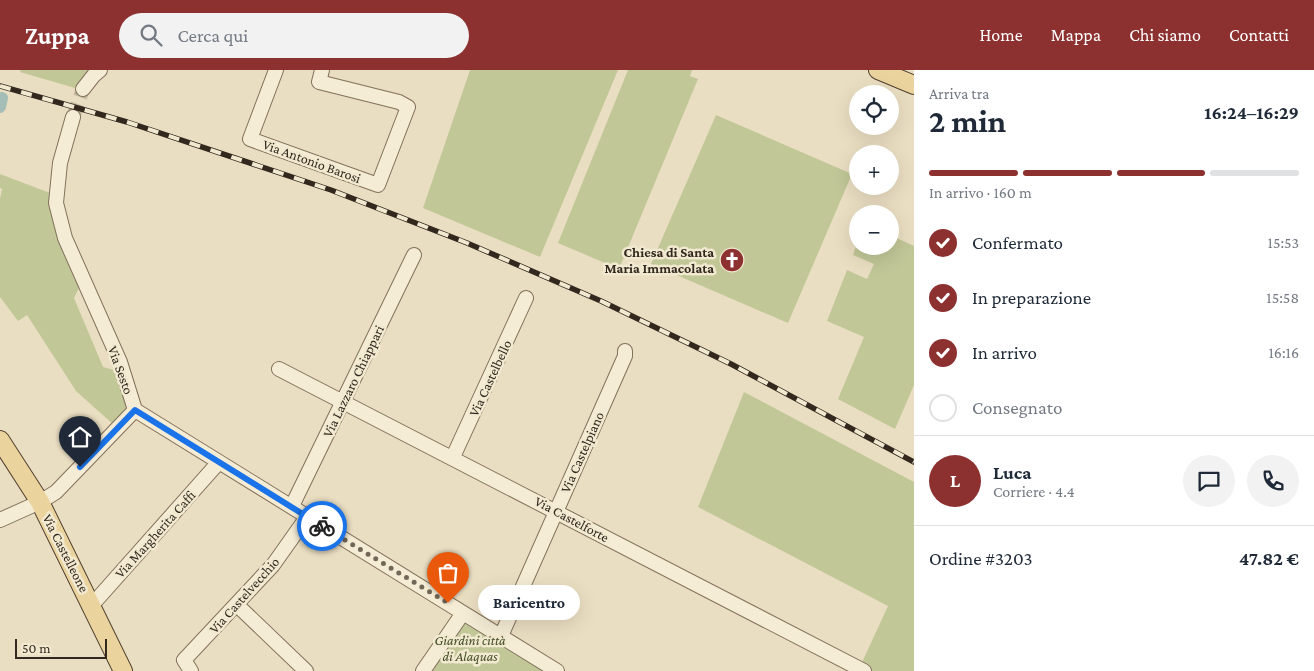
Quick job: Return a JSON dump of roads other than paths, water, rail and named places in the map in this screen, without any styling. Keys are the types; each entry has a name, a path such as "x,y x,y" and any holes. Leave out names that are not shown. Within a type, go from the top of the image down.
{"main road":[{"path":"881,71 914,85"},
{"name":"Via Castelleone","path":"0,440 40,502 124,671"}],"street":[{"path":"84,89 100,70"},
{"name":"Via Antonio Barosi","path":"276,70 250,139 378,185 408,107 399,102 319,82 322,70"},
{"name":"Via Sesto","path":"73,117 60,163 56,203 65,238 120,362 135,410 557,671"},
{"name":"Via Lazzaro Chiappari","path":"292,506 414,255"},
{"name":"Via Castelbello","path":"453,457 526,298"},
{"name":"Via Castelpiano","path":"501,636 625,356 625,351"},
{"name":"Via Castelforte","path":"279,369 453,457 864,671"},
{"path":"0,520 40,502 56,492 135,410"},
{"name":"Via Margherita Caffi","path":"92,605 219,462"},
{"name":"Via Castelvecchio","path":"191,671 184,660 273,565 307,516"},
{"path":"237,605 306,671"},
{"path":"423,671 463,613"}],"waterway":[{"path":"0,107 2,98"}],"tunnel":[{"path":"73,117 83,89"}],"railway":[{"path":"0,86 127,122 331,190 467,243 601,301 731,364 914,462"}],"place":[{"name":"Chiesa di Santa Maria Immacolata","path":"732,260"},
{"name":"Baricentro","path":"448,603"}],"park label":[{"name":"Giardini città di Alaquas","path":"470,648"}]}
